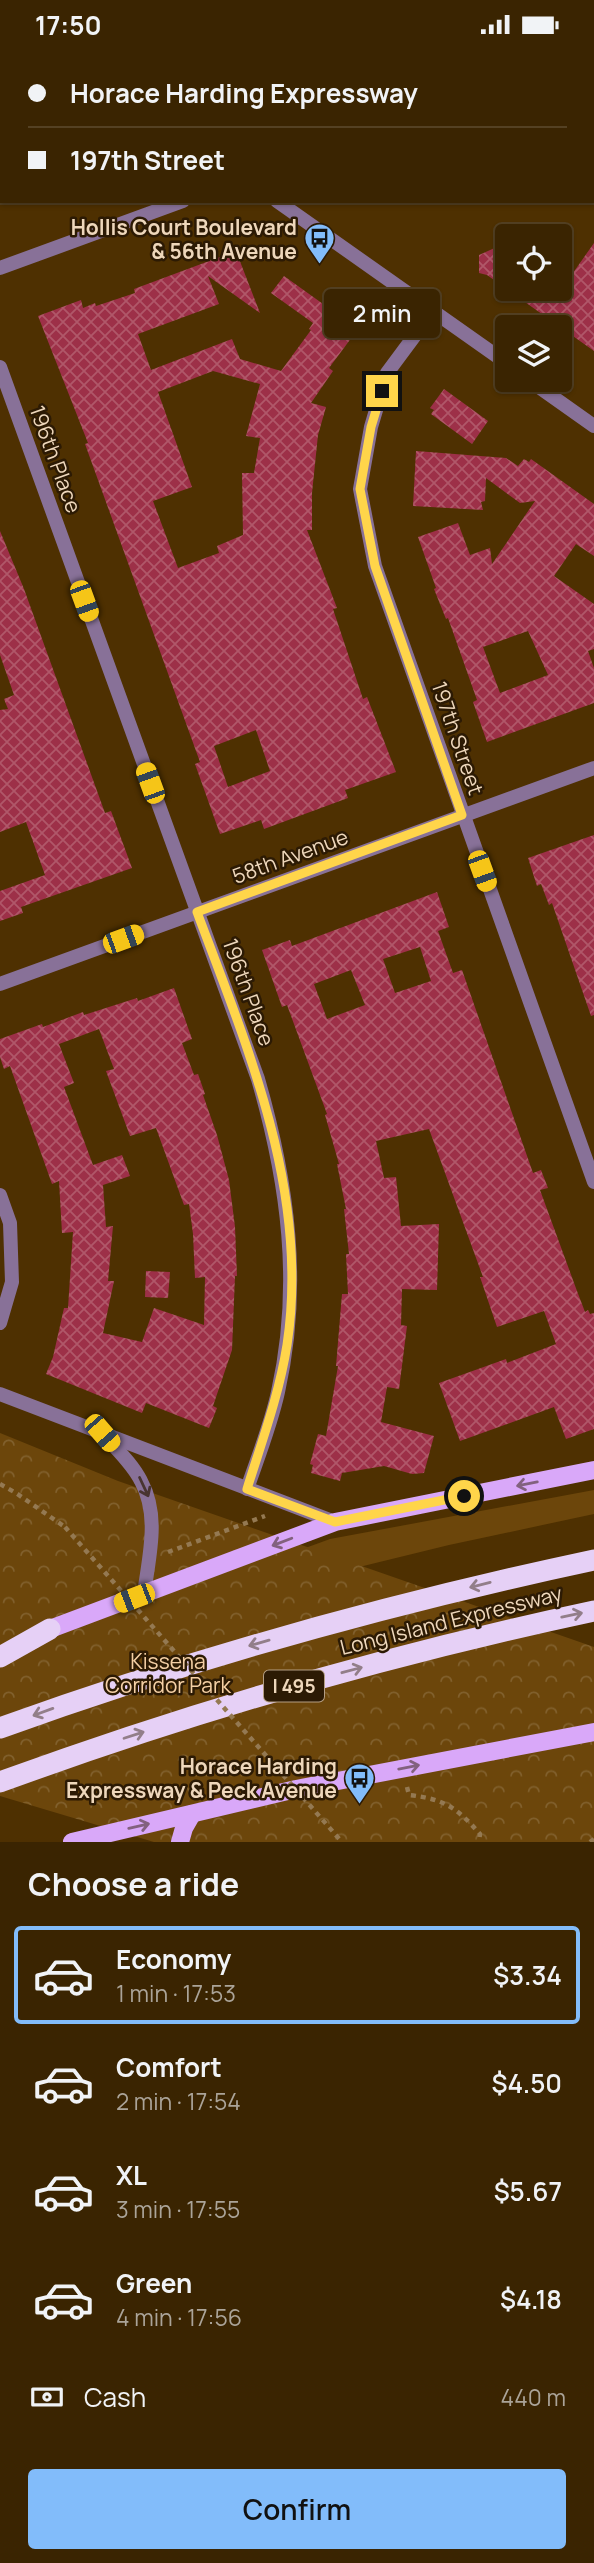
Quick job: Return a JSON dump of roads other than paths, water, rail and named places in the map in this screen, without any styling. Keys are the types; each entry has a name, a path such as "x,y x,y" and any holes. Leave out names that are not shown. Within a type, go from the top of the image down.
{"highway":[{"name":"Long Island Expressway","path":"0,1728 118,1686 241,1648 429,1597 594,1560"},
{"name":"Long Island Expressway","path":"0,1782 131,1736 304,1683 439,1646 594,1611"},
{"path":"0,1657 50,1629"}],"main road":[{"path":"50,1629 335,1522 594,1470"},
{"path":"72,1842 296,1789 594,1732"},
{"path":"180,1842 192,1814"}],"street":[{"path":"0,268 178,203"},
{"path":"279,203 495,355"},
{"name":"197th Street","path":"433,311 387,373 371,427 360,489 375,566 594,1182"},
{"name":"196th Place","path":"0,367 258,1079 274,1132 291,1245 291,1299 287,1344 278,1394 247,1489"},
{"path":"546,392 594,426"},
{"name":"58th Avenue","path":"0,984 594,768"},
{"path":"0,1195 10,1223 12,1282 0,1323"},
{"path":"0,1394 335,1522"},
{"path":"102,1433 135,1471 149,1500 152,1528 144,1594"}],"place":[{"name":"Hollis Court Boulevard & 56th Avenue","path":"320,266"},
{"name":"Horace Harding Expressway & Peck Avenue","path":"360,1805"}],"park label":[{"name":"Kissena Corridor Park","path":"168,1673"}]}
